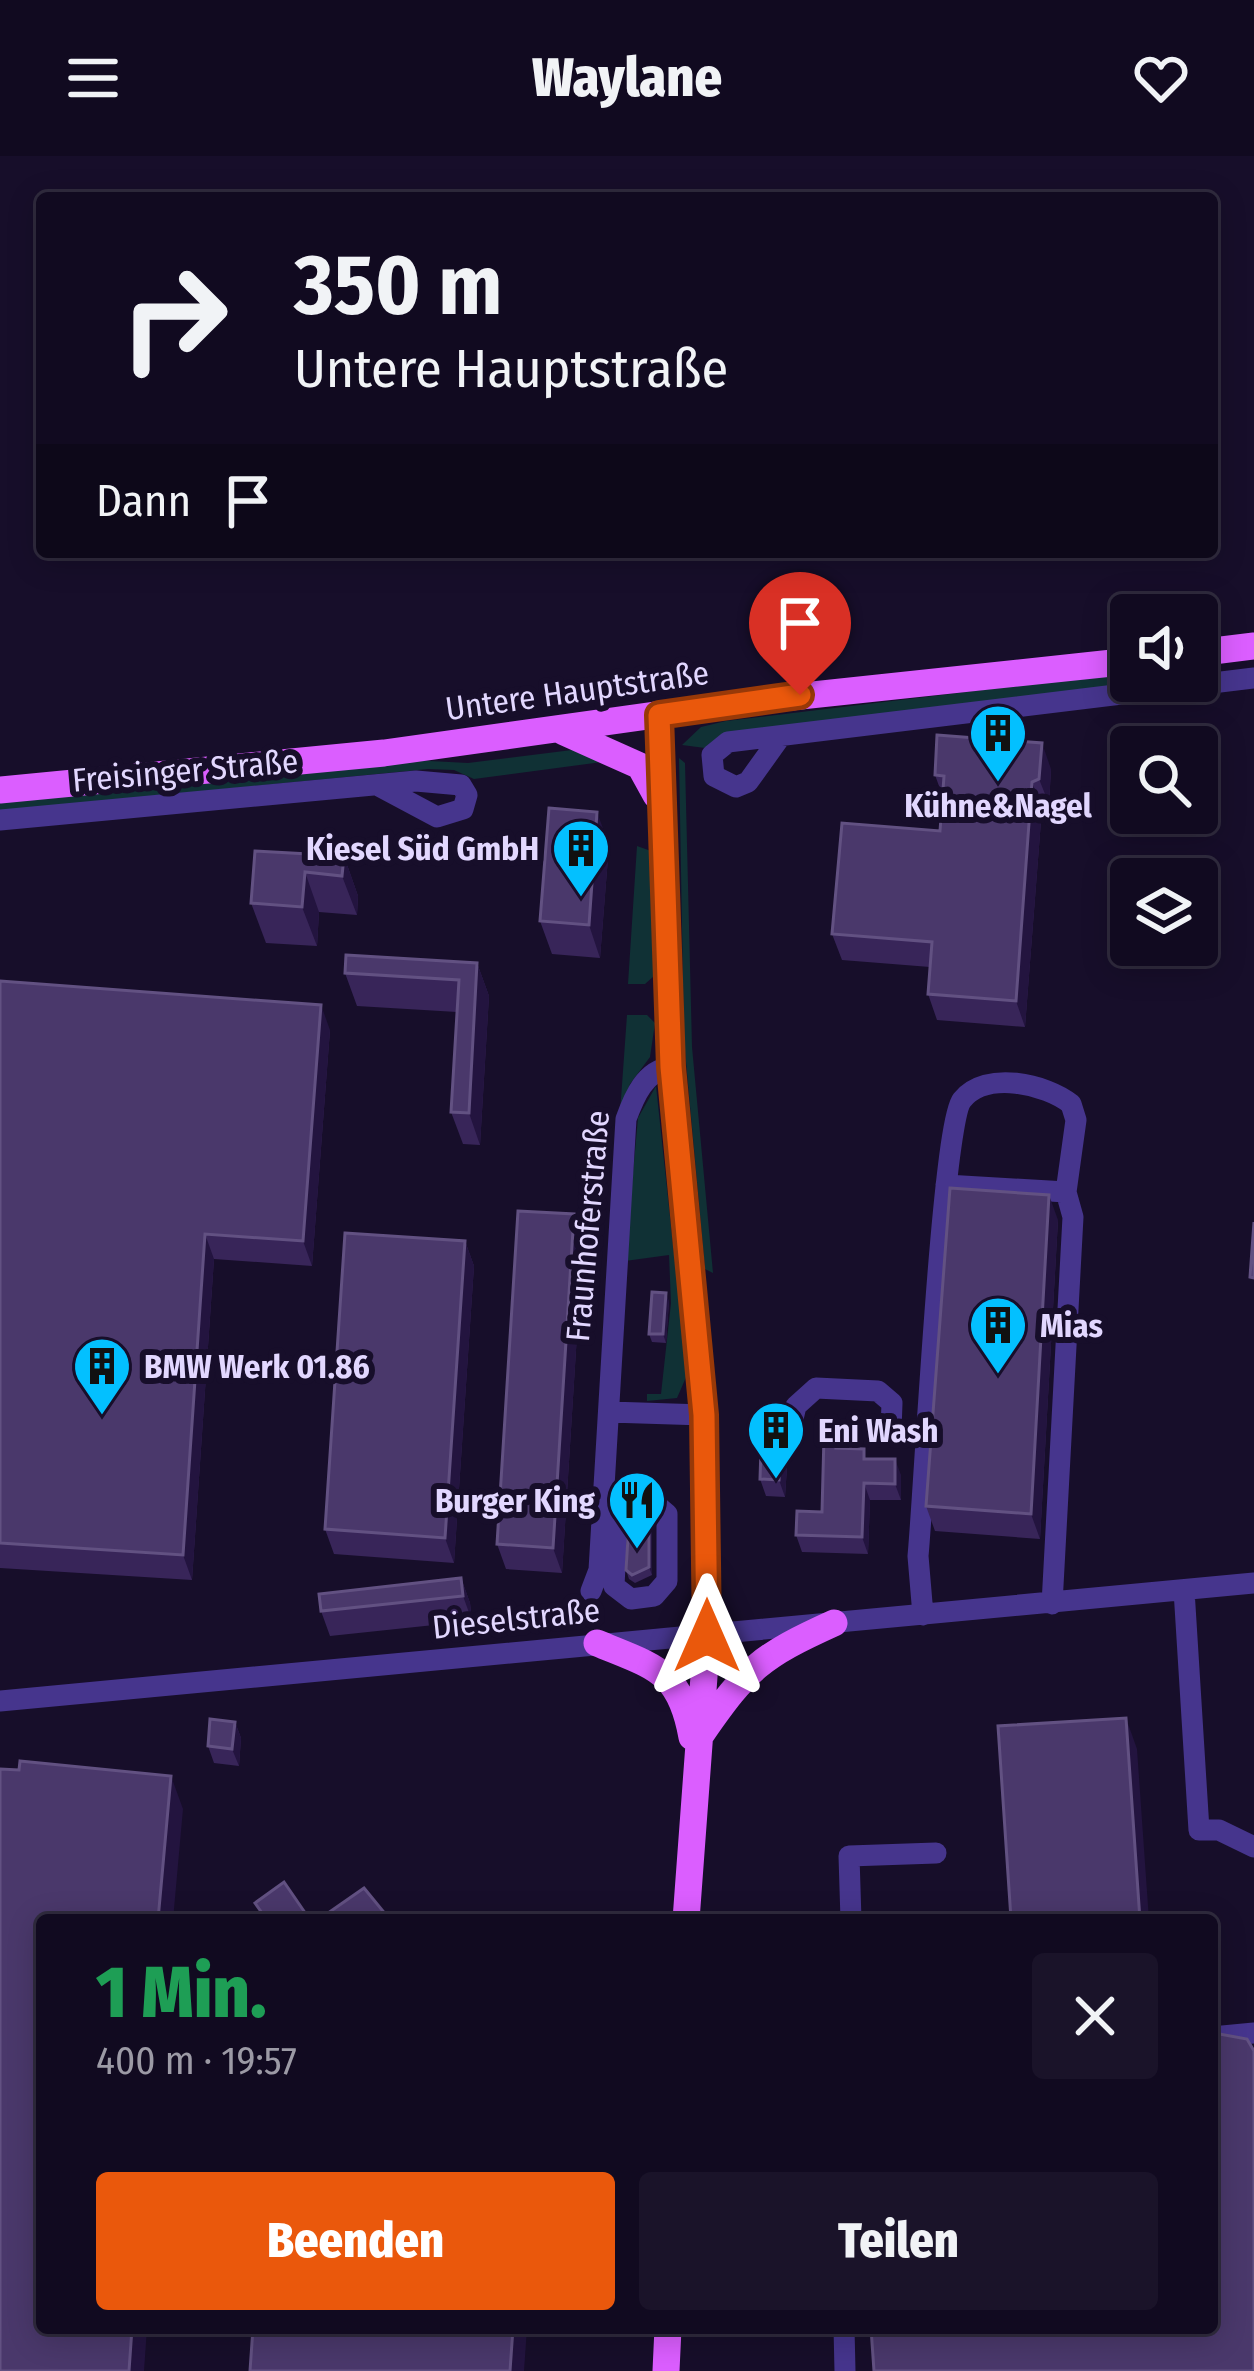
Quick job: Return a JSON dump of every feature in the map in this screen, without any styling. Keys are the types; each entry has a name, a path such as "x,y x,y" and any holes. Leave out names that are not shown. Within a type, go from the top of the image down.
{"main road":[{"path":"1218,650 1254,646"},
{"name":"Untere Hauptstraße","path":"0,790 177,775 1110,663"},
{"path":"659,715 671,1067 704,1415 707,1636 686,1914"},
{"path":"560,730 640,766 661,808"},
{"path":"699,1737 736,1684 766,1654 833,1623"},
{"path":"597,1643 668,1675 684,1706 697,1768"},
{"path":"666,2364 668,2334"}],"street":[{"path":"781,736 1254,678"},
{"name":"Freisinger Straße","path":"0,820 376,785"},
{"name":"Fraunhoferstraße","path":"591,1591 599,1570 626,1119 641,1086 659,1068 671,1067"},
{"path":"923,1615 916,1580 946,1185 958,1103 973,1089 1037,1084 1071,1103 1076,1120 1066,1192 1073,1217 1052,1604"},
{"path":"946,1185 1066,1192"},
{"path":"790,1432 796,1406 815,1388 878,1391 892,1403 891,1430"},
{"path":"609,1412 704,1415"},
{"path":"640,1491 667,1514 667,1581 654,1596 631,1599 614,1586 618,1506 623,1497 640,1491"},
{"name":"Dieselstraße","path":"0,1701 1254,1583"},
{"path":"1184,1590 1199,1830 1220,1830 1254,1847"},
{"path":"850,1914 849,1856 936,1853"},
{"path":"1218,2036 1254,2033"},
{"path":"658,2334 666,2364"},
{"path":"844,2334 845,2371"}],"green space":[{"path":"1110,675 1110,687 725,734 705,748 682,745 701,727"},
{"path":"588,748 602,762 474,779 454,770 428,769 0,811 0,800 392,759 468,763"},
{"path":"679,758 685,763 692,1047 713,1273 705,1269 684,1040"},
{"path":"637,846 651,851 654,976 645,984 628,984"},
{"path":"627,1015 647,1015 655,1023 650,1057 630,1084 620,1113"},
{"path":"656,1086 687,1375 677,1398 647,1401 647,1394 661,1394 671,1303 669,1255 625,1261 638,1118"}],"building":[{"path":"937,735 1042,743 1039,779 1032,782 1016,1001 928,994 932,942 832,934 842,823 940,831 944,776 935,775"},
{"path":"549,808 597,812 589,925 540,921"},
{"path":"255,851 344,856 342,876 305,872 302,907 251,903"},
{"path":"346,955 477,963 469,1113 451,1112 459,980 345,973"},
{"name":"BMW Werk 01.86","path":"0,981 321,1005 303,1241 205,1234 183,1555 0,1543"},
{"name":"Mias","path":"950,1188 1049,1195 1031,1514 926,1506"},
{"path":"518,1211 574,1214 553,1548 497,1544"},
{"path":"1254,1222 1254,1278 1250,1277"},
{"path":"345,1233 465,1241 445,1538 325,1529"},
{"path":"652,1292 666,1293 663,1334 649,1334"},
{"path":"824,1436 837,1437 836,1448 864,1449 864,1459 895,1459 895,1484 864,1483 862,1537 796,1535 797,1511 822,1512"},
{"path":"761,1449 781,1450 779,1480 760,1479"},
{"path":"630,1506 649,1513 649,1567 632,1575 626,1570"},
{"path":"461,1578 463,1596 321,1611 319,1594"},
{"path":"1126,1718 1140,1914 1011,1914 998,1726"},
{"path":"210,1719 235,1722 232,1749 208,1746"},
{"path":"20,1761 171,1776 159,1914 36,1914 36,2334 132,2334 129,2371 0,2371 0,1769 19,1770"},
{"path":"284,1882 306,1914 263,1914 255,1903"},
{"path":"364,1888 385,1914 327,1914"},
{"path":"1218,2034 1247,2039 1254,2051 1254,2371 874,2371 871,2334 1218,2334"},
{"path":"253,2334 513,2334 510,2371 250,2371"}],"place":[{"name":"Kühne&Nagel","path":"998,784"},
{"name":"Kiesel Süd GmbH","path":"581,899"},
{"name":"Mias","path":"998,1376"},
{"name":"BMW Werk 01.86","path":"102,1417"},
{"name":"Eni Wash","path":"776,1481"},
{"name":"Burger King","path":"637,1551"}],"route":[{"path":"707,1636 702,1376 671,1067 659,715 800,695"}]}
